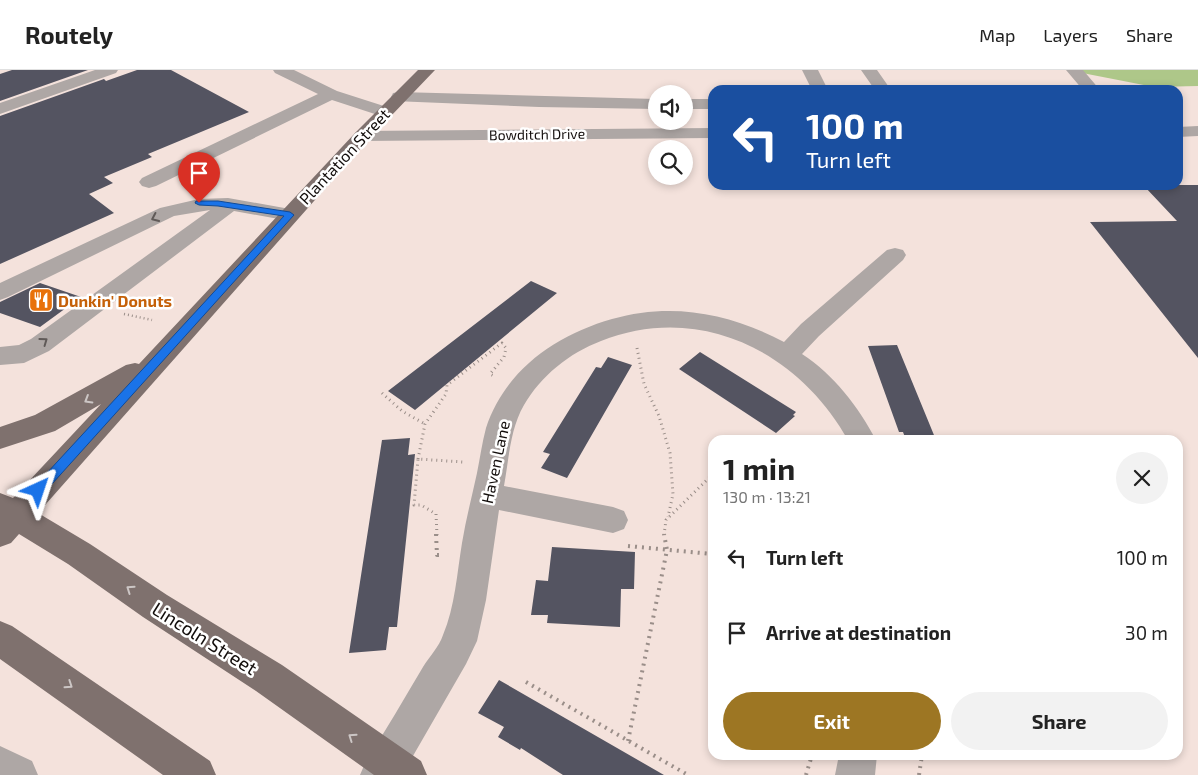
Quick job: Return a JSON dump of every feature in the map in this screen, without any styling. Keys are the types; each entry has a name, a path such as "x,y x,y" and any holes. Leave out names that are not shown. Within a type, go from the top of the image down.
{"main road":[{"name":"Plantation Street","path":"5,518 160,357 384,112 427,70"},
{"path":"0,438 45,423 160,357"},
{"name":"Lincoln Street","path":"5,518 79,554 155,606 269,678 392,771"},
{"path":"0,638 16,662 196,775"}],"street":[{"path":"0,109 110,70"},
{"path":"280,70 331,94 384,112"},
{"path":"810,70 818,85"},
{"path":"869,70 880,85"},
{"path":"1074,70 1088,85"},
{"path":"150,182 331,94"},
{"path":"399,97 648,104"},
{"path":"619,104 621,133"},
{"path":"693,104 708,104"},
{"path":"1183,132 1198,131"},
{"name":"Bowditch Drive","path":"362,136 708,133"},
{"path":"0,292 167,212 199,203 224,204 290,215"},
{"path":"0,356 24,354 97,302 224,204"},
{"path":"786,355 810,330 896,255"},
{"name":"Haven Lane","path":"392,771 460,638 473,588 487,495 504,416 520,389 540,366 563,348 590,334 651,318 685,318 721,325 754,337 786,355 813,377 836,400 859,435"},
{"path":"487,495 613,520"},
{"path":"855,775 857,760"},
{"path":"0,766 18,775"}],"path":[{"path":"628,741 667,550 664,536 666,520 673,506 669,448 659,417 646,388 636,342"},
{"path":"476,558 436,555 436,514 421,505 414,505 418,459 425,424 446,394 447,386 502,343 506,348 504,357 490,374 520,389"},
{"path":"382,393 393,405 410,418 425,424"},
{"path":"418,459 493,465"},
{"path":"666,520 708,479"},
{"path":"667,550 708,554"},
{"path":"526,682 688,775"},
{"path":"806,775 810,760"},
{"path":"919,775 921,760"}],"green space":[{"path":"1067,70 1198,70 1198,86 1144,85"}],"building":[{"path":"12,70 88,70 0,101 0,74"},
{"path":"137,70 171,70 249,112 148,154 152,157 104,177 113,183 89,194 114,213 0,264 0,116 104,79 106,81"},
{"path":"1183,185 1198,185 1198,358 1090,222 1177,221 1148,190 1183,190"},
{"path":"531,281 557,293 415,410 388,391"},
{"name":"Dunkin' Donuts","path":"40,283 81,297 40,327 0,313 0,302"},
{"path":"897,345 934,435 904,435 903,432 899,432 868,346"},
{"path":"700,352 796,412 793,415 795,416 776,433 679,369"},
{"path":"608,357 632,365 567,478 541,468 550,454 543,452 596,367 601,368"},
{"path":"410,438 408,455 415,454 397,627 389,627 386,650 349,653 382,440"},
{"path":"552,547 635,552 634,589 621,589 620,627 547,623 548,615 531,615 536,580 548,581"},
{"path":"499,680 664,775 563,775 521,748 520,750 498,737 504,727 478,713"}],"place":[{"name":"Dunkin' Donuts","path":"41,300"}],"route":[{"path":"38,490 290,215 218,203 199,203"}]}
